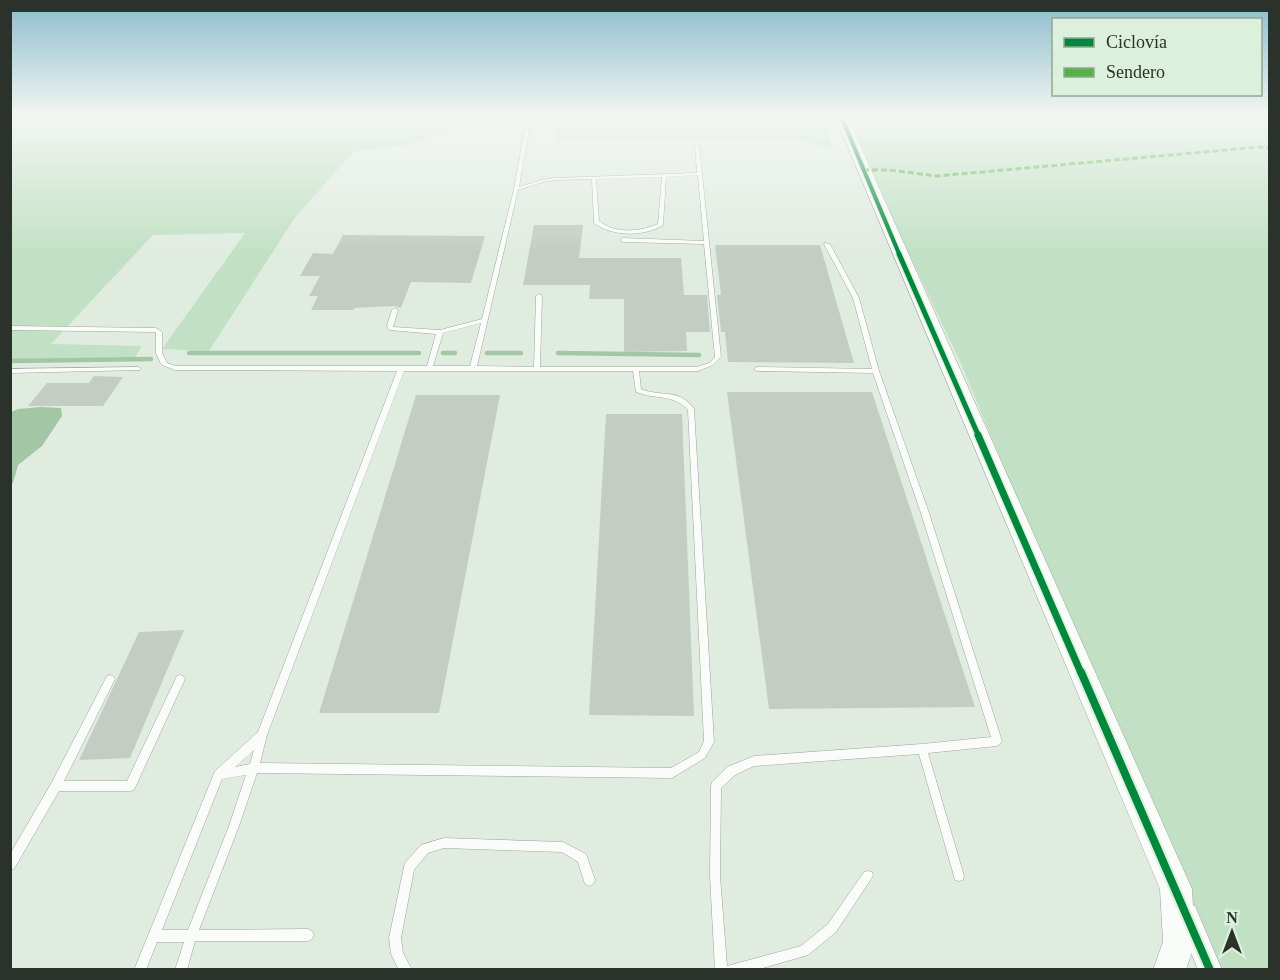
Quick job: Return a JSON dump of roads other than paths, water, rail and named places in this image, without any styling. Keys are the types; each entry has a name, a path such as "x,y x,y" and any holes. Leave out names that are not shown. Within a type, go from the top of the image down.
{"street":[{"path":"860,162 1210,969"},
{"path":"1169,969 1179,942 1176,889"}],"lane":[{"path":"472,369 521,162"},
{"path":"10,328 156,330 159,332 159,353 164,364 175,368 699,369 711,364 718,357 699,162"},
{"path":"516,189 542,181 700,174"},
{"path":"594,178 596,222 608,230 646,230 660,225 664,175"},
{"path":"623,240 707,243"},
{"path":"721,969 716,876 716,786 731,771 754,762 997,741 925,513 876,371 856,298 826,244"},
{"path":"537,369 540,296"},
{"path":"395,310 391,329 440,332 483,321"},
{"path":"429,369 440,332"},
{"path":"10,371 138,369"},
{"path":"181,969 189,937 214,879 255,768 262,735 401,369"},
{"path":"219,775 255,768 672,773 702,755 709,742 691,409 685,400 674,396 646,394 638,390 636,369"},
{"path":"757,369 876,371"},
{"path":"56,786 130,786 180,679"},
{"path":"10,865 56,786 110,680"},
{"path":"140,969 219,775 262,735"},
{"path":"922,749 959,876"},
{"path":"406,969 397,954 395,938 409,867 425,849 444,843 563,847 582,858 589,880"},
{"path":"731,969 804,951 832,928 868,876"},
{"path":"153,936 308,935"}],"waterway":[{"path":"189,353 419,353"},
{"path":"443,353 455,353"},
{"path":"487,353 521,353"},
{"path":"558,353 699,355"},
{"path":"10,361 151,359"}]}
